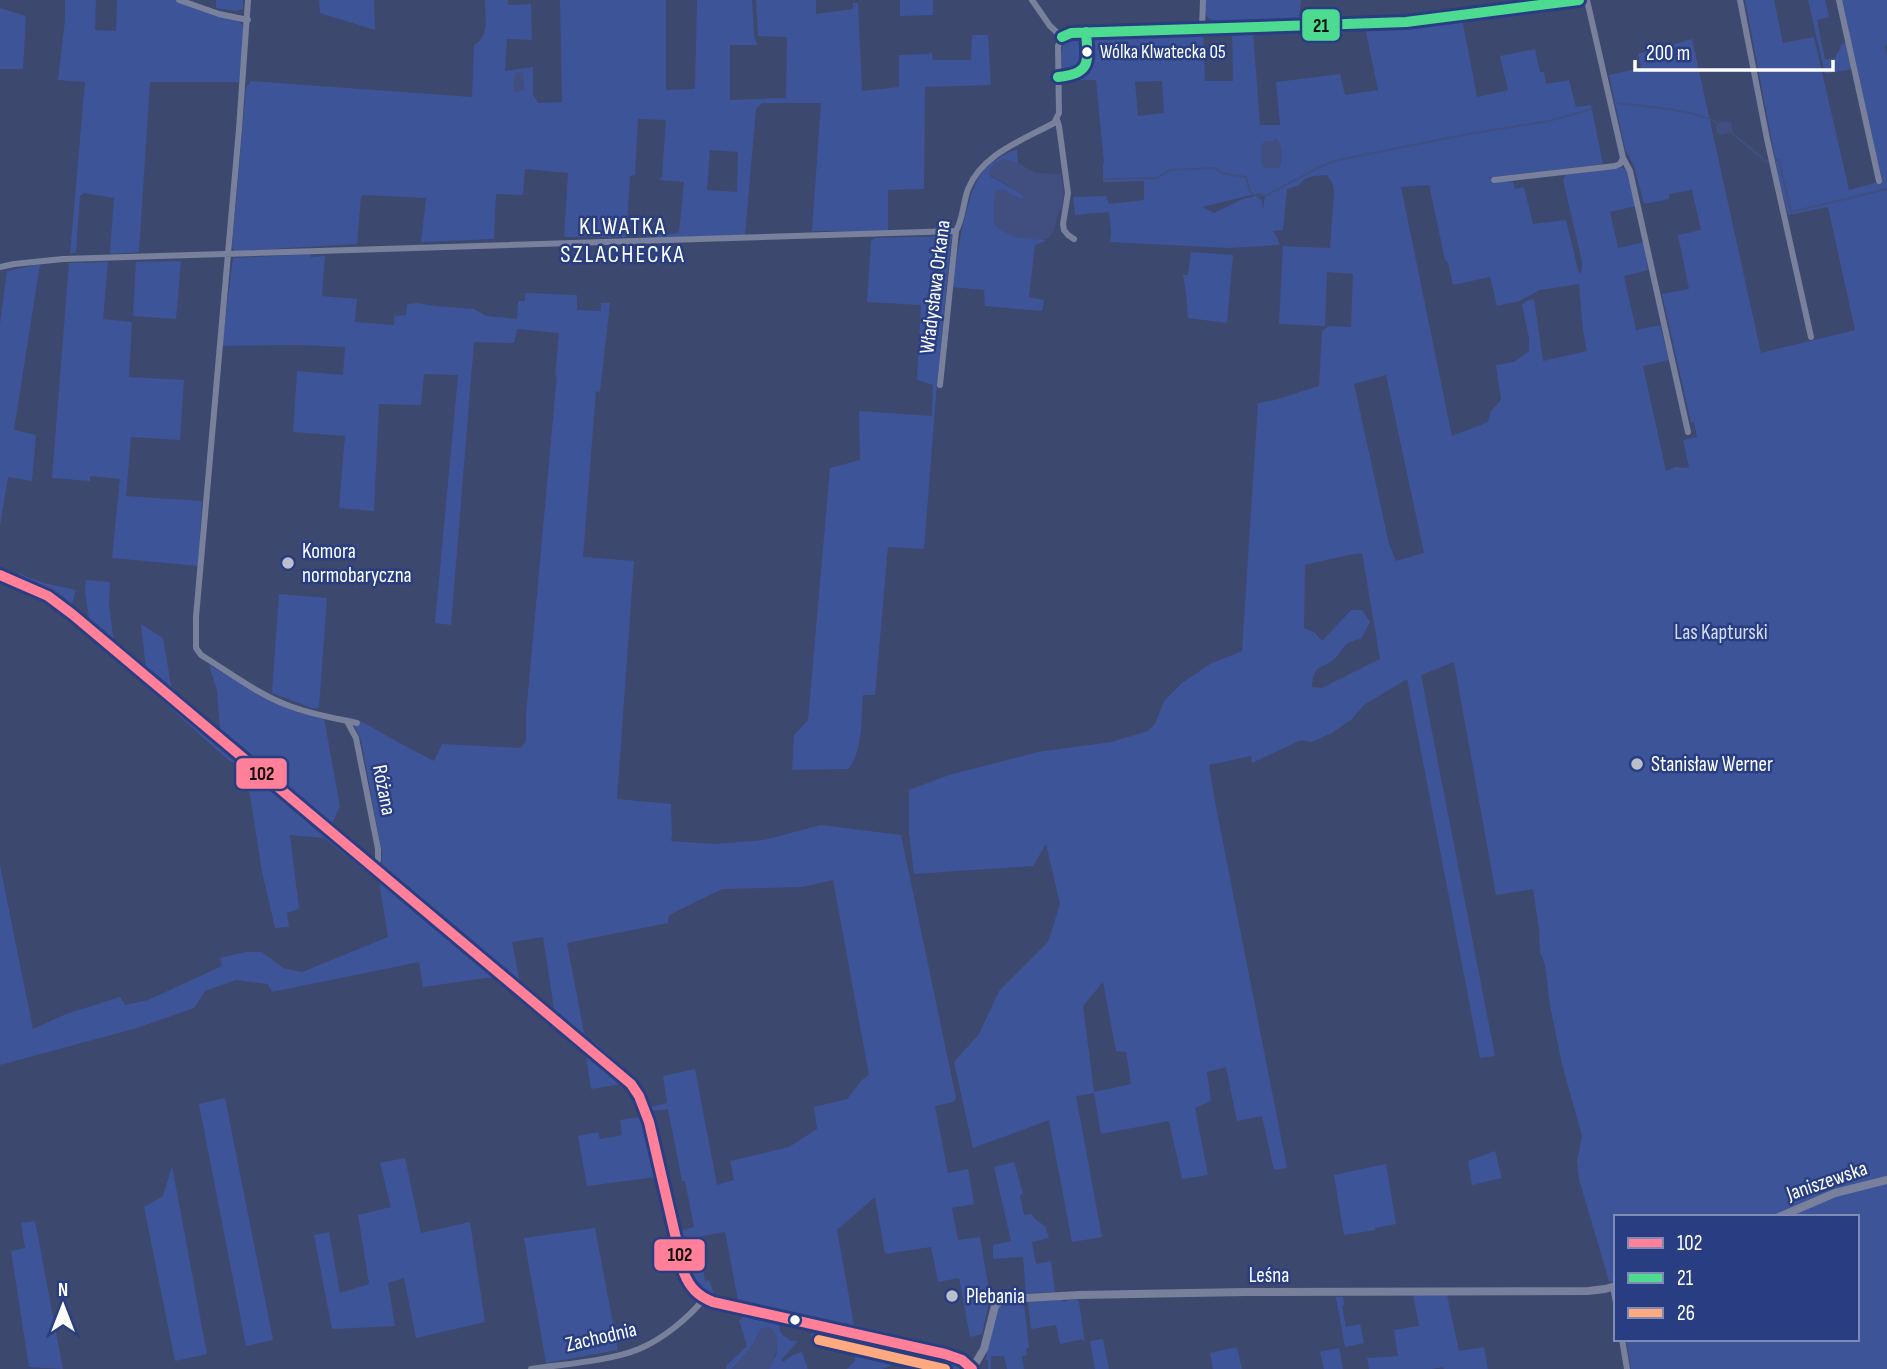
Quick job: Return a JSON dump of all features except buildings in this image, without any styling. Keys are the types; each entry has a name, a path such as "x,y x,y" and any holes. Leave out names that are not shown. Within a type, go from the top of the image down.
{"street":[{"path":"179,0 219,14 248,20"},
{"path":"248,0 196,648 201,655 265,695 297,708 357,723"},
{"path":"1032,0 1050,26 1062,37"},
{"path":"1202,0 1202,29"},
{"path":"1074,239 1064,230 1068,193 1057,120 1058,46 1062,37 1071,33 1406,22 1579,0"},
{"path":"1587,0 1623,158 1630,171 1688,432"},
{"path":"1740,0 1811,337"},
{"path":"1839,0 1879,181"},
{"name":"Władysława Orkana","path":"940,385 956,231 968,189 980,169 995,155 1057,120"},
{"path":"1494,180 1615,166 1620,164 1623,158"},
{"path":"0,267 63,259 956,231"},
{"path":"0,575 36,590 60,605 631,1084 649,1122 684,1273 690,1287 704,1299 957,1357 972,1369"},
{"name":"Różana","path":"347,720 356,738 378,849 378,860 374,868"},
{"name":"Janiszewska","path":"1784,1215 1835,1193 1887,1180"},
{"name":"Leśna","path":"972,1369 984,1352 995,1306 1008,1299 1259,1292 1588,1292 1614,1287"},
{"name":"Zachodnia","path":"531,1369 616,1356 638,1349 665,1334 695,1310 704,1299"},
{"path":"1622,1341 1627,1369"}],"green space":[{"path":"65,0 96,0 95,30 116,31 117,0 174,0 243,25 239,82 150,82 139,252 111,254 114,198 84,193 80,196 76,252 70,254 85,82 58,80"},
{"path":"216,0 243,0 243,9 236,11 216,8"},
{"path":"319,0 374,0 375,30 320,13"},
{"path":"485,0 508,0 508,5 531,4 532,40 507,39 505,71 533,67 533,94 538,103 562,102 560,0 666,0 666,90 695,89 697,0 752,0 757,45 730,45 730,100 786,98 787,37 758,36 756,0 816,0 816,14 853,9 853,3 858,3 862,91 899,87 899,55 932,52 933,60 971,60 972,35 988,35 991,85 925,87 924,189 888,190 888,231 812,231 821,103 762,103 756,109 745,235 656,238 657,235 679,233 684,182 659,180 662,176 666,120 638,119 635,175 630,176 626,237 564,237 568,173 525,169 523,195 496,194 494,239 421,242 426,198 363,195 357,244 235,251 232,247 246,88 251,81 472,97 474,45 485,31","holes":["710,150 738,152 737,192 707,190"]},
{"path":"900,0 933,0 933,15 900,16"},
{"path":"1206,0 1301,0 1299,20 1214,21 1206,15"},
{"name":"Las Kapturski","path":"1745,0 1774,0 1783,43 1814,37 1849,190 1882,181 1841,0 1887,0 1887,1369 1631,1369 1626,1341 1859,1341 1859,1215 1614,1215 1614,1285 1609,1281 1579,1179 1577,1161 1582,1136 1562,1064 1550,1006 1545,965 1540,952 1533,889 1496,895 1454,662 1421,675 1495,1056 1480,1058 1407,679 1364,705 1352,719 1332,733 1311,742 1301,740 1252,763 1251,756 1209,765 1287,1168 1274,1170 1262,1116 1237,1121 1226,1067 1207,1072 1211,1101 1195,1108 1208,1175 1182,1179 1169,1121 1101,1134 1094,1093 1076,1096 1102,1237 1072,1242 1049,1120 973,1148 954,1062 979,1034 999,991 1048,942 1060,904 1046,844 1033,866 914,874 909,833 909,790 949,775 1038,752 1111,742 1148,731 1155,724 1164,701 1182,683 1210,664 1242,651 1258,403 1319,386 1322,331 1329,326 1351,327 1353,274 1327,272 1325,326 1279,324 1283,246 1330,248 1334,193 1333,184 1327,175 1313,176 1287,189 1283,230 1273,231 1279,245 1229,248 1110,242 1109,212 1075,215 1073,197 1106,196 1109,204 1144,200 1144,181 1103,182 1104,163 1096,80 1081,80 1080,77 1093,62 1092,43 1089,43 1091,36 1203,32 1205,81 1233,81 1232,32 1253,32 1260,125 1280,125 1276,82 1340,74 1345,95 1378,90 1365,27 1462,18 1477,97 1508,90 1500,56 1535,49 1540,72 1544,72 1546,84 1569,80 1576,107 1591,105 1603,164 1487,178 1513,182 1515,189 1524,187 1533,224 1566,220 1579,274 1582,262 1563,180 1568,174 1617,168 1627,171 1636,206 1610,212 1618,248 1644,242 1648,270 1624,276 1636,330 1660,325 1669,360 1643,366 1666,471 1675,467 1689,468 1683,440 1697,437 1694,422 1691,423 1662,294 1689,289 1678,235 1701,230 1692,190 1669,194 1669,199 1644,204 1634,166 1625,149 1609,75 1641,68 1638,54 1692,39 1761,353 1855,330 1828,207 1788,215","holes":["1162,81 1164,113 1138,116 1135,82","1429,185 1453,285 1490,277 1497,306 1519,301 1540,290 1579,284 1587,351 1543,361 1534,299 1526,301 1522,305 1529,351 1514,362 1496,365 1501,400 1491,411 1488,422 1452,436 1401,187","1259,193 1265,196 1263,210 1262,200 1256,196 1214,213 1202,207","1386,375 1424,553 1396,561 1389,544 1354,384","1362,553 1380,659 1322,688 1312,687 1317,670 1335,658 1347,644 1361,639 1370,622 1362,610 1351,610 1322,641 1314,632 1304,628 1305,565","1103,982 1116,1051 1126,1052 1131,1084 1094,1092 1083,1006"]},
{"path":"1808,0 1825,0 1829,17 1817,20 1825,60 1835,58 1842,44 1846,42 1852,69 1825,74"},
{"path":"0,8 26,16 23,69 0,69"},
{"path":"1072,36 1081,36 1084,58 1081,69 1072,73 1061,68 1061,54 1065,42"},
{"path":"1017,149 1018,163 1003,159 990,176 1025,196 1022,200 1003,190 994,206 994,220 1020,238 1042,238 1045,241 1035,245 1029,297 1044,300 1042,311 985,306 984,290 952,287 962,228 975,185 988,165"},
{"path":"953,236 937,384 924,549 888,547 875,695 863,695 860,734 853,762 848,769 792,770 794,735 808,720 830,468 860,460 859,411 932,416 933,385 917,380 921,305 867,302 871,241 875,238"},
{"path":"1191,252 1233,255 1227,323 1188,318 1183,275 1188,275"},
{"path":"310,254 311,257 325,256 322,296 357,299 355,322 394,325 395,311 396,316 406,315 407,304 418,303 474,309 486,316 517,319 518,301 525,301 525,293 577,295 577,310 601,311 601,303 610,303 600,392 596,391 583,557 634,561 617,799 671,804 671,841 714,844 764,840 821,825 901,835 956,1098 954,1102 935,1106 948,1173 968,1169 974,1204 952,1208 958,1240 980,1237 990,1297 982,1334 970,1337 959,1278 938,1282 931,1247 885,1254 875,1197 837,1230 854,1325 901,1336 899,1340 720,1300 720,1297 738,1300 725,1232 692,1238 697,1261 701,1260 705,1281 709,1280 713,1297 700,1291 688,1275 660,1152 663,1151 680,1231 694,1227 668,1109 652,1111 660,1138 658,1139 650,1111 637,1088 589,1043 592,1040 623,1067 640,1085 652,1107 667,1103 663,1076 695,1069 717,1185 734,1180 730,1161 789,1147 817,1129 814,1107 847,1099 869,1075 833,880 802,887 722,889 669,915 668,923 567,943 584,1033 587,1036 585,1039 529,993 530,990 554,1009 543,937 512,942 520,982 382,866 382,853 361,740 346,717 366,724 434,761 442,744 521,748 526,741 526,714 559,333 517,329 514,343 474,342 451,625 435,623 458,375 424,374 421,405 379,404 374,511 339,508 345,436 293,432 297,371 343,375 345,347 222,346 233,258"},
{"path":"181,261 176,319 133,316 136,262"},
{"path":"108,262 103,319 132,322 129,377 184,380 180,440 131,437 126,496 202,501 198,566 112,558 120,479 90,476 90,481 52,478 69,263"},
{"path":"40,264 14,430 36,435 32,481 8,477 0,526 0,324 7,271"},
{"path":"18,573 43,583 76,590 71,608 19,579"},
{"path":"0,579 44,598 102,643 101,645 53,608"},
{"path":"86,580 110,582 109,604 114,644 89,623"},
{"path":"279,594 327,598 319,708 312,708 272,693"},
{"path":"141,624 163,638 172,691 146,670"},
{"path":"104,648 556,1023 553,1026 493,977 423,987 419,962 272,992 268,984 236,980 205,991 194,1008 137,1028 0,1065 0,865 33,1029 66,1014 120,997 125,1005 148,1000 222,966 220,958 246,952 262,952 283,968 302,972 388,937 379,882 324,838 290,835 299,909 287,913 289,927 275,928 262,872 246,770 227,759"},
{"path":"209,665 272,701 299,713 324,718 340,806 331,826 220,730 217,691"},
{"path":"589,1053 625,1085 642,1109 640,1112 622,1084 591,1089 586,1056"},
{"path":"225,1098 273,1340 246,1346 199,1104"},
{"path":"641,1117 656,1177 587,1186 578,1136 598,1132 600,1139 622,1135 620,1120"},
{"path":"1495,1151 1502,1178 1472,1185 1468,1161"},
{"path":"405,1158 421,1233 470,1222 485,1322 416,1338 404,1278 388,1283 395,1326 332,1329 314,1235 329,1232 340,1293 369,1284 358,1215 391,1207 380,1163"},
{"path":"1014,1162 1023,1193 1020,1196 1024,1215 1031,1214 1045,1226 1049,1238 1032,1242 1036,1264 1051,1261 1055,1292 1026,1293 1023,1257 993,1259 993,1245 1011,1241 994,1167"},
{"path":"1386,1164 1396,1224 1344,1235 1334,1175"},
{"path":"172,1166 207,1354 175,1361 144,1207 163,1196"},
{"path":"35,1221 63,1369 29,1367 11,1251 25,1248 21,1223"},
{"path":"595,1228 618,1350 546,1363 524,1238"},
{"path":"1413,1294 1447,1295 1459,1351 1484,1347 1488,1369 1369,1369 1367,1358 1398,1356 1394,1330 1419,1326"},
{"path":"1336,1297 1343,1297 1346,1327 1360,1324 1364,1343 1345,1347"},
{"path":"1013,1301 1014,1305 1022,1305 1022,1301 1024,1304 1029,1347 1026,1349 1027,1355 1022,1356 1024,1369 1007,1369 1004,1356 991,1356 991,1369 988,1369 986,1359 995,1313 1002,1304"},
{"path":"1028,1301 1079,1302 1085,1344 1083,1339 1060,1344 1056,1325 1031,1329"},
{"path":"742,1315 779,1323 782,1335 789,1341 798,1341 781,1360 783,1362 802,1352 808,1369 768,1369 777,1354 776,1335 761,1329 750,1349 732,1369 726,1369 747,1346 739,1320"},
{"path":"817,1330 846,1336 846,1341 831,1348 811,1344 811,1335"},
{"path":"855,1338 912,1351 913,1357 882,1369 847,1369 855,1361 852,1353"},
{"path":"1103,1339 1109,1369 1095,1369 1090,1341"},
{"path":"1237,1347 1242,1369 1213,1369 1210,1353"},
{"path":"1339,1348 1343,1369 1324,1369 1320,1352"},
{"path":"920,1353 949,1361 963,1369 922,1369"}],"shaded area":[{"path":"523,72 524,90 515,92 515,75"},
{"path":"1719,122 1731,122 1733,132 1717,134 1716,126"},
{"path":"1277,139 1281,149 1281,165 1279,168 1265,168 1262,166 1261,145"},
{"path":"1003,159 1018,163 1036,173 1061,174 1064,193 1062,206 1054,230 1048,238 1040,240 1015,237 994,224 996,190 1003,190 1022,200 1024,196 988,173 992,166"},
{"path":"772,1328 777,1344 776,1354 768,1369 732,1369 750,1349 761,1329"}],"waterway":[{"path":"1617,103 1685,112 1718,124"},
{"path":"1103,179 1157,178 1170,170 1216,168 1221,173 1246,177 1250,192 1257,196 1267,195 1334,161 1549,121 1592,109"},
{"path":"1732,133 1767,162 1770,161"},
{"path":"1775,160 1779,160 1791,212 1887,189"}],"transit line":[{"name":"21","path":"1062,37 1071,33 1406,22 1579,0"},
{"name":"21","path":"1058,77 1077,73 1086,64 1086,32"},
{"name":"102","path":"0,575 48,596 72,614 631,1084 649,1122 684,1273 699,1294 713,1302 945,1354 962,1360 972,1369"},
{"name":"26","path":"819,1340 945,1369"}],"place":[{"name":"Wólka Klwatecka 05","path":"1087,52"},
{"name":"Komora normobaryczna","path":"288,563"},
{"name":"Stanisław Werner","path":"1637,764"},
{"name":"Plebania","path":"952,1296"}],"district":[{"name":"KLWATKA SZLACHECKA","path":"623,240"}]}
